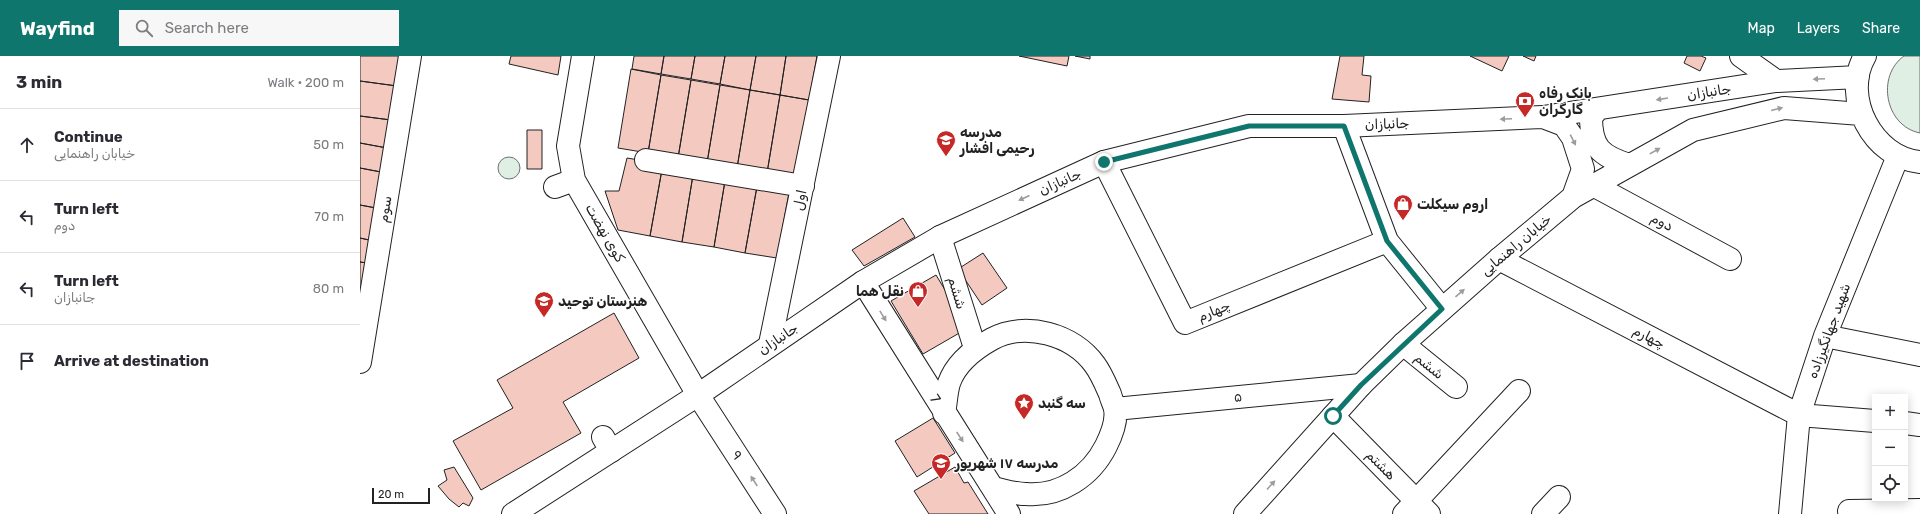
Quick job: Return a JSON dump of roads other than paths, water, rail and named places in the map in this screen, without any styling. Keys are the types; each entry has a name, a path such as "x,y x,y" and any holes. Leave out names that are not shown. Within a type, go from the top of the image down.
{"street":[{"name":"سوم","path":"360,362 410,56"},
{"name":"کوی نهضت","path":"583,56 568,146 564,184 698,395"},
{"name":"اول","path":"770,344 829,56"},
{"path":"1741,56 1776,81"},
{"path":"1861,62 1857,96 1861,114 1874,136 1882,145 1898,156 1920,162"},
{"name":"جانبازان","path":"513,514 607,444 698,395 770,344 863,282 940,237 1104,162 1249,126 1344,126 1543,117 1776,81 1861,62"},
{"name":"خیابان راهنمایی","path":"1246,514 1361,385 1403,344 1498,259 1573,197 1693,130 1784,108 1861,114"},
{"path":"1598,109 1591,117 1591,133 1596,144 1602,152 1612,160 1629,165"},
{"path":"1543,117 1564,125 1573,138 1583,169 1573,197"},
{"path":"1344,126 1387,241 1442,309"},
{"name":"شهید جهانگیرزاده","path":"1790,514 1799,415 1826,336 1898,156"},
{"path":"646,160 803,186"},
{"name":"چهارم","path":"1104,162 1185,323 1387,241"},
{"name":"دوم","path":"1593,185 1730,259"},
{"name":"ششم","path":"940,237 975,348"},
{"name":"چهارم","path":"1498,259 1799,415"},
{"name":"7","path":"863,282 944,413 1009,514"},
{"path":"944,413 949,383 959,364 975,348 998,336 1024,331 1051,334 1075,346 1094,364 1107,388 1115,409 1111,437 1098,461 1078,480 1053,492 1026,494 993,488"},
{"path":"1826,336 1920,355"},
{"name":"ششم","path":"1403,344 1456,387"},
{"name":"۵","path":"1115,409 1361,385"},
{"path":"1417,510 1519,391"},
{"name":"۹","path":"698,395 775,514"},
{"path":"1799,415 1872,421"},
{"name":"هشتم","path":"1333,416 1417,510"},
{"path":"1908,424 1920,425"},
{"path":"1543,514 1559,497"},
{"path":"1849,511 1920,510"}],"place":[{"name":"بانک رفاه گارگران","path":"1525,118"},
{"name":"مدرسه رحیمی افشار","path":"946,157"},
{"name":"اروم سیکلت","path":"1403,221"},
{"name":"نقل هما","path":"918,308"},
{"name":"هنرستان توحید","path":"544,318"},
{"name":"سه گنبد","path":"1024,420"},
{"name":"مدرسه ۱۷ شهریور","path":"941,480"}]}
